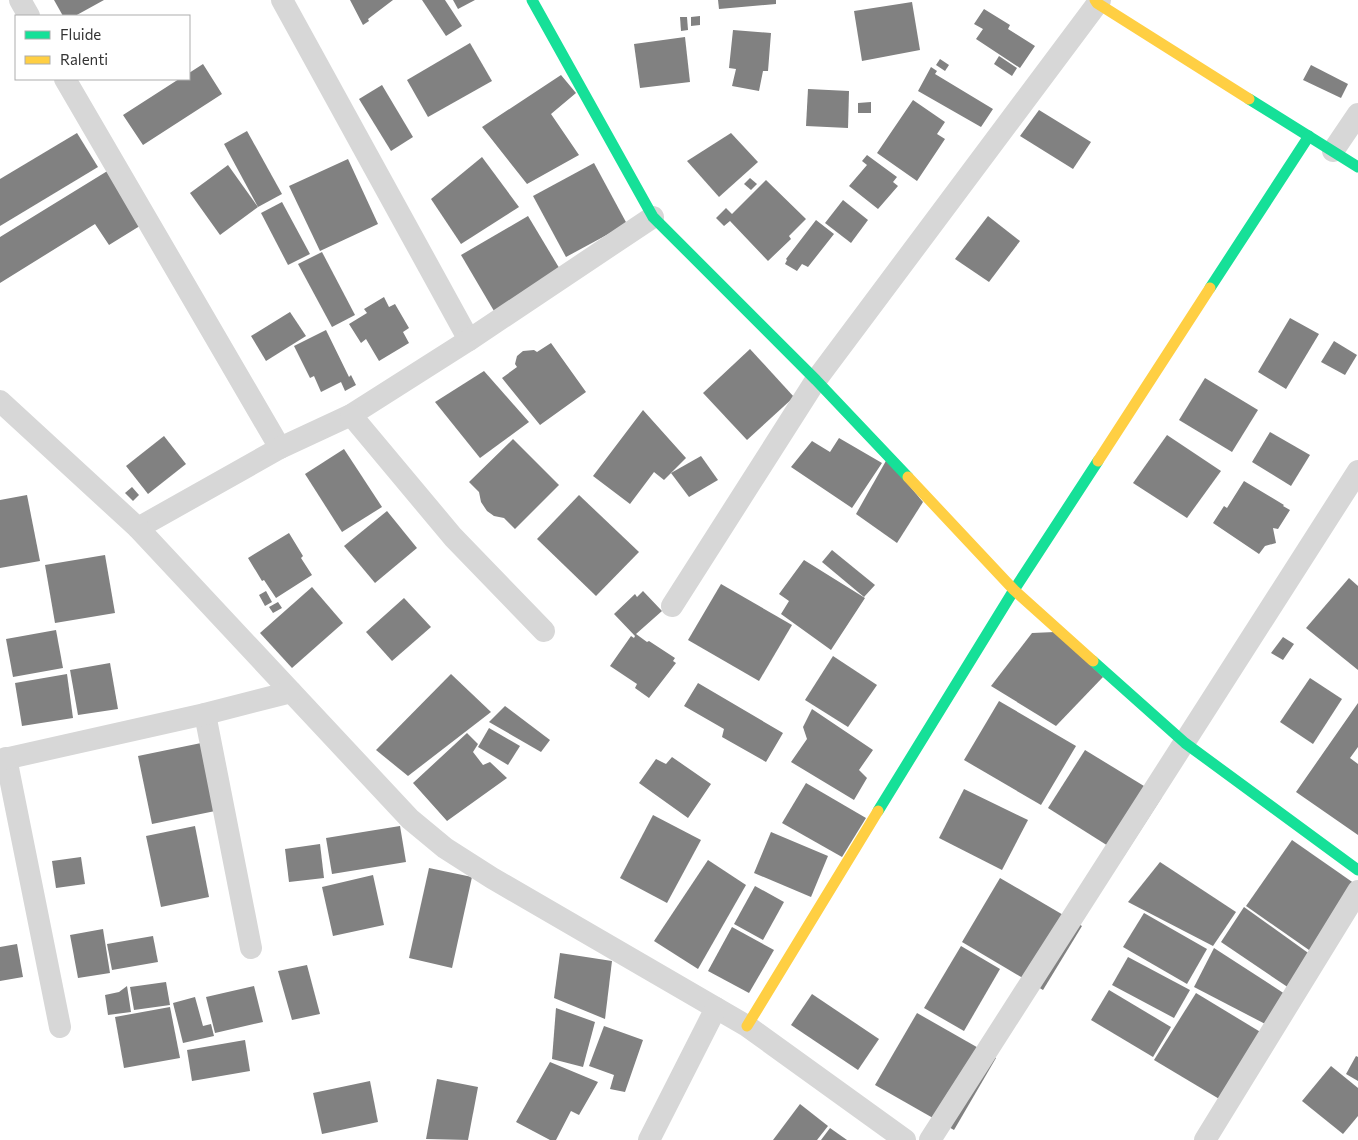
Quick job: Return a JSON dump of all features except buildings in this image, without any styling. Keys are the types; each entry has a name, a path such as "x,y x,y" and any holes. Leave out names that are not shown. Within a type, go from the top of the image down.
{"street":[{"path":"20,0 28,15"},
{"path":"282,0 469,340"},
{"path":"532,0 653,217 816,380 1014,590 1185,743 1358,870"},
{"path":"672,606 816,380 1097,1 1358,167"},
{"path":"67,80 280,448"},
{"path":"1333,151 1358,114"},
{"path":"747,1026 1014,590 1309,136"},
{"path":"138,528 280,448 352,415 469,340 653,217"},
{"path":"0,401 138,528 410,819 445,848 492,878 747,1026 905,1140"},
{"path":"352,415 453,537 544,630"},
{"path":"930,1140 1358,471"},
{"path":"60,1027 3,759 205,714 291,692"},
{"path":"205,714 251,948"},
{"path":"1205,1140 1358,892"},
{"path":"649,1140 716,1008"}],"traffic: fast":[{"path":"532,0 653,217 816,380 908,477"},
{"path":"1249,99 1358,167"},
{"path":"1210,288 1309,136"},
{"path":"878,811 1014,590 1098,461"},
{"path":"1093,661 1185,743 1358,870"}],"traffic: slow":[{"path":"1095,0 1249,99"},
{"path":"1098,461 1210,288"},
{"path":"908,477 1014,590 1093,661"},
{"path":"747,1026 878,811"}]}
